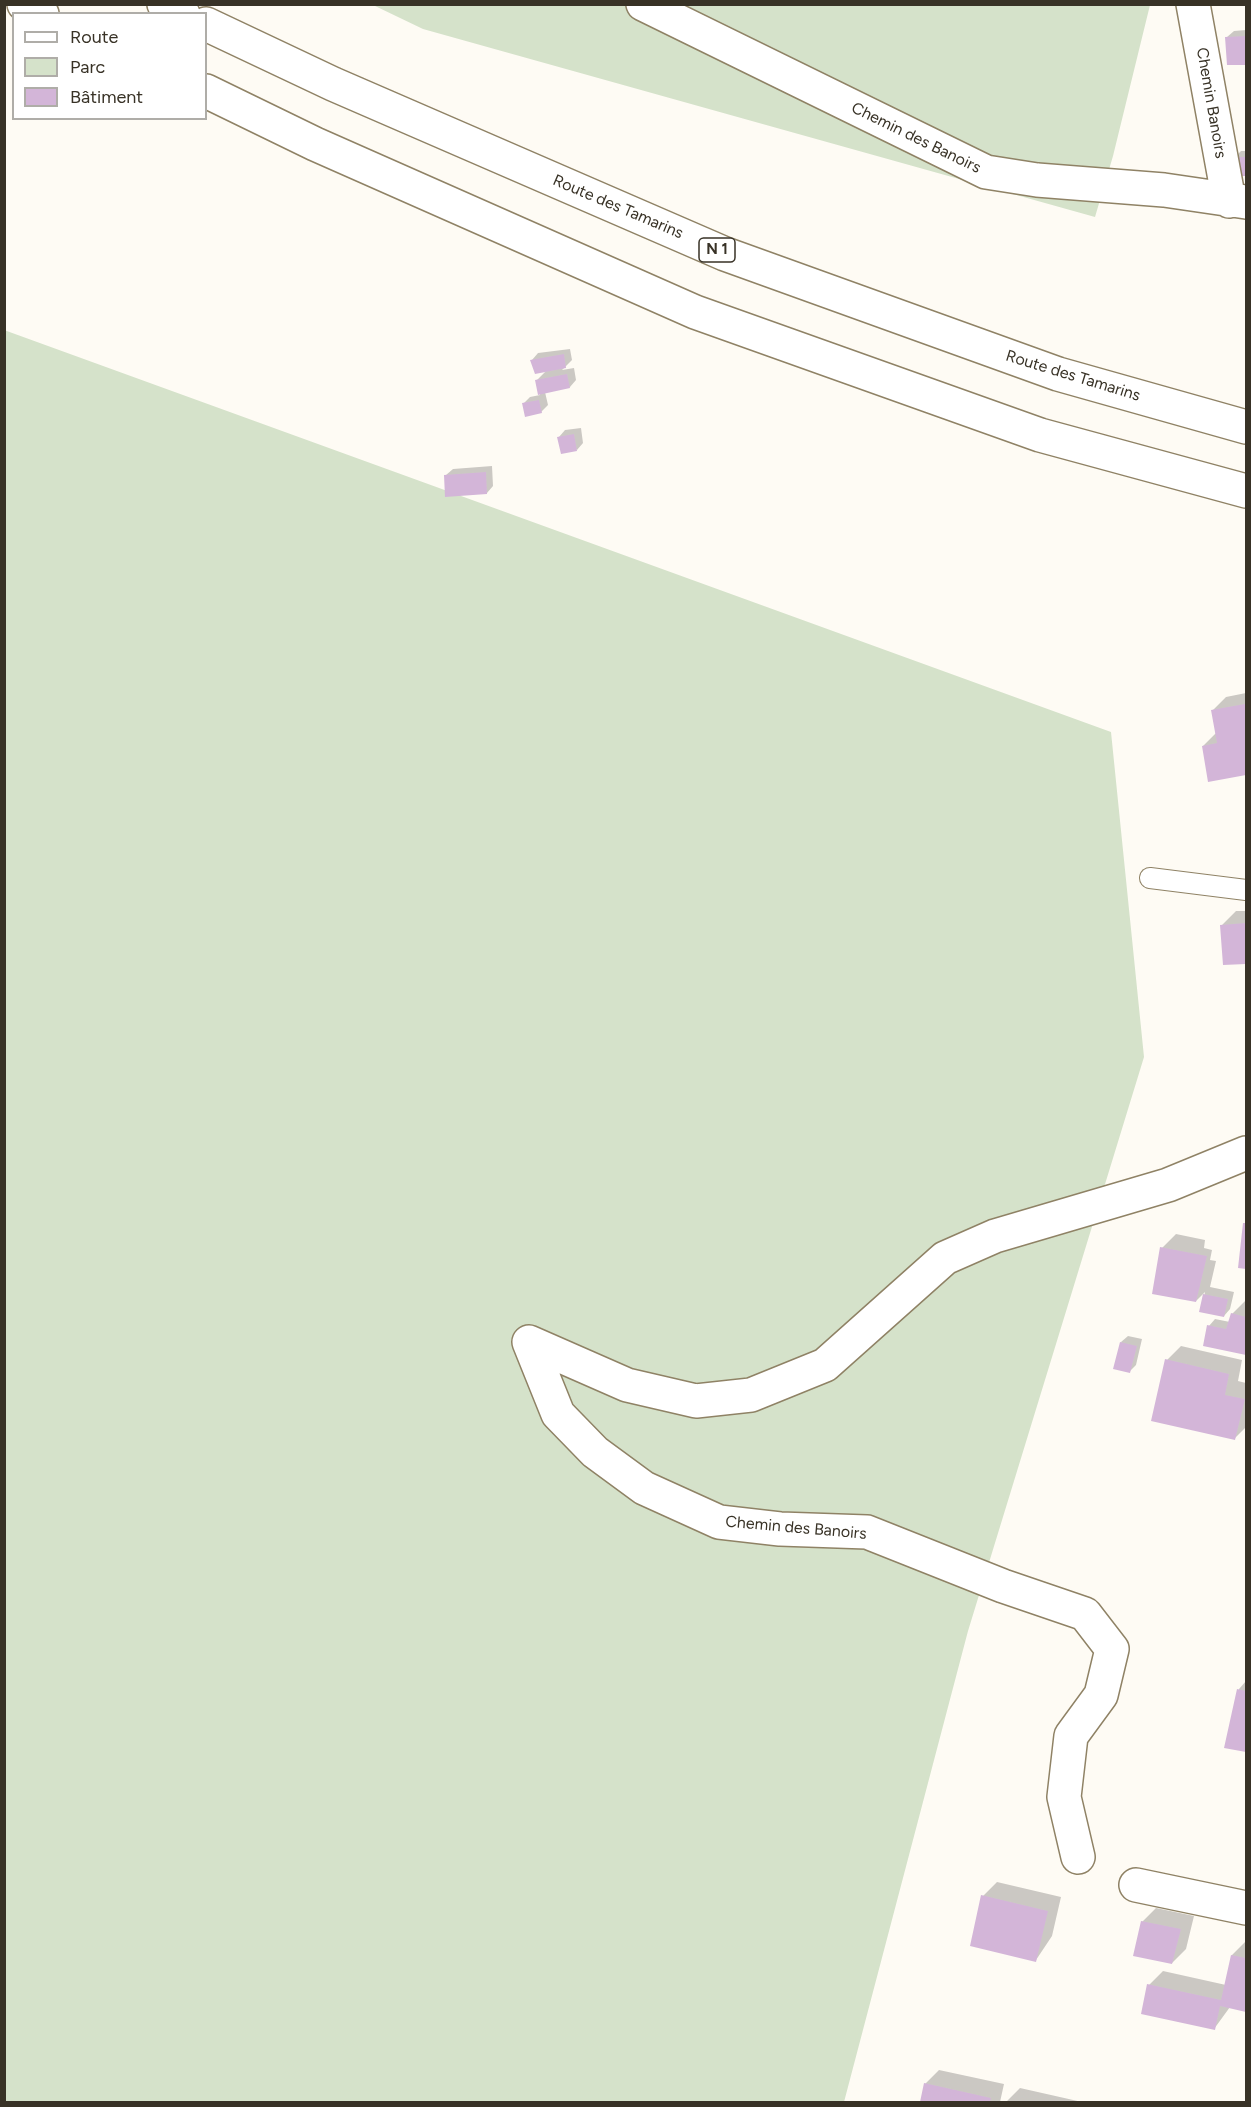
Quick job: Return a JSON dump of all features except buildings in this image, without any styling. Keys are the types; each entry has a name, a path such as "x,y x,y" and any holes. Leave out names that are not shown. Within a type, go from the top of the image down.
{"main road":[{"path":"24,4 38,12"},
{"path":"164,4 179,12"},
{"name":"Chemin des Banoirs","path":"643,4 986,172 1036,180 1164,190 1238,202"},
{"name":"Chemin Banoirs","path":"1192,4 1238,202"},
{"name":"Route des Tamarins","path":"207,24 344,88 725,254 1058,374 1246,427"},
{"path":"207,91 315,144 695,312 1040,435 1246,491"},
{"name":"Chemin des Banoirs","path":"1078,1857 1064,1797 1071,1736 1101,1695 1112,1649 1085,1614 1003,1586 867,1533 780,1529 719,1522 644,1488 595,1452 558,1414 529,1342 627,1385 696,1401 751,1395 825,1365 945,1258 995,1236 1168,1185 1246,1153"},
{"path":"1136,1885 1246,1908"}],"lane":[{"path":"1150,878 1246,890"}],"green space":[{"path":"373,5 1150,5 1113,156 1095,217 423,29"},
{"path":"4,330 1111,732 1144,1057 968,1631 844,2102 5,2102"}]}
